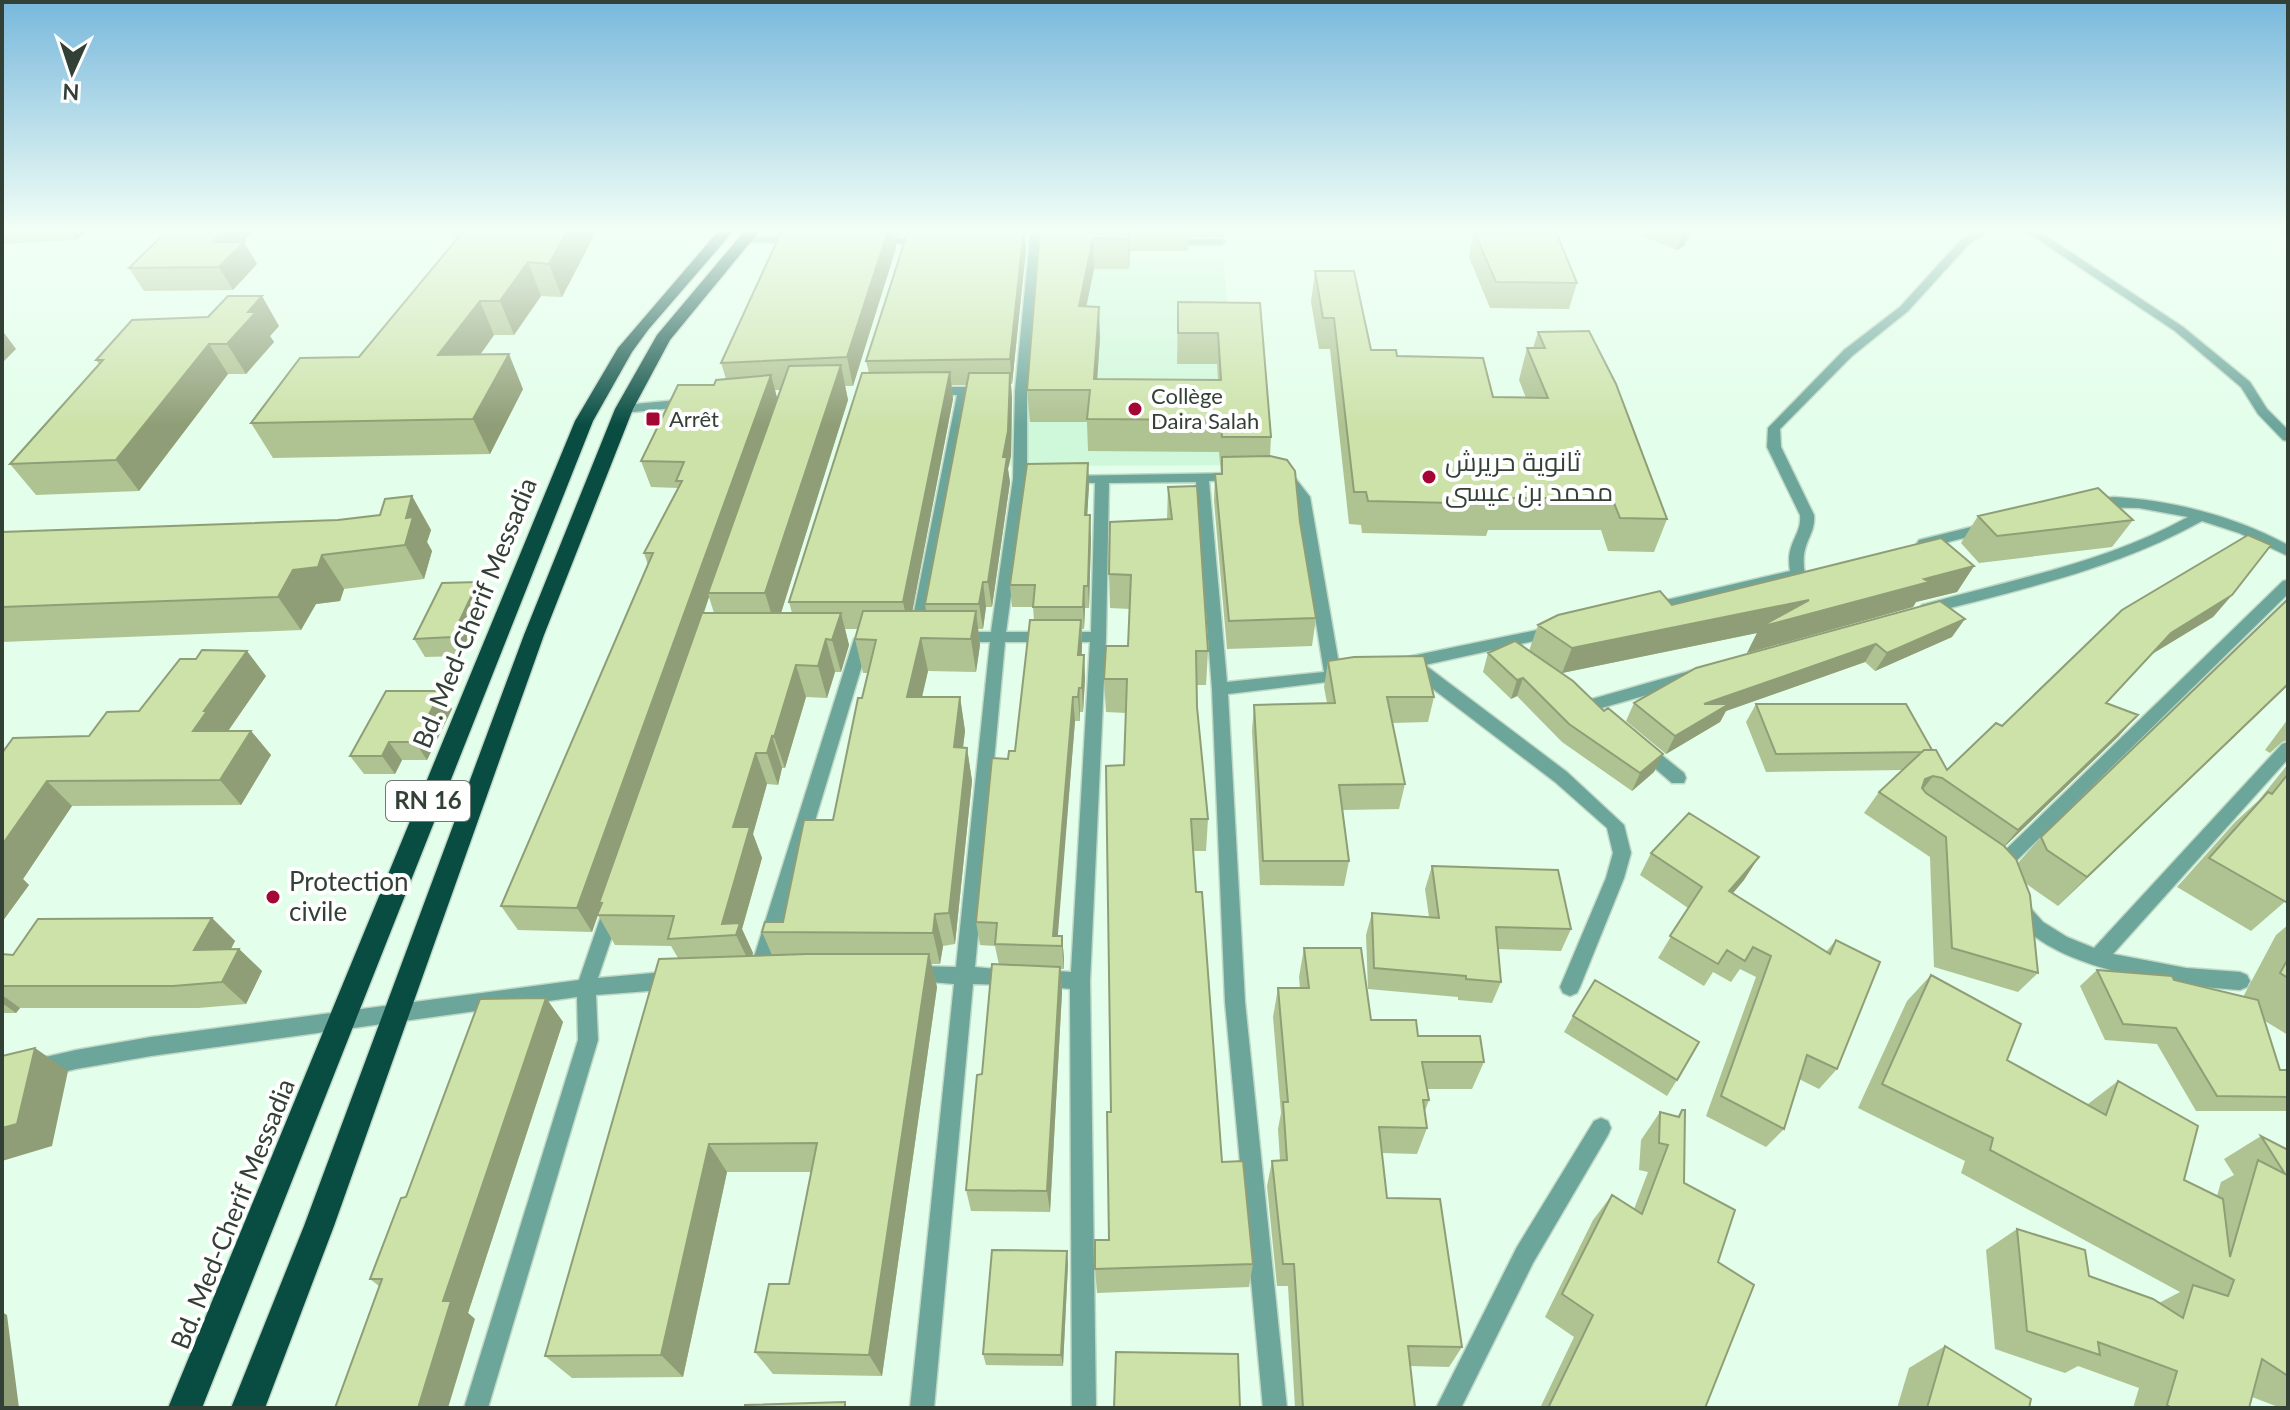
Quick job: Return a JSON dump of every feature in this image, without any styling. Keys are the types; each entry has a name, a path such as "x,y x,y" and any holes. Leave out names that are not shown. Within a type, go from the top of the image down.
{"highway":[{"name":"Bd. Med-Cherif Messadia","path":"185,1408 584,421 624,351 642,327 677,294"},
{"name":"RN 16","path":"248,1408 319,1226 534,635 624,409 663,338 696,294"}],"street":[{"path":"922,1408 998,637 1034,479 1014,391 1028,294"},
{"path":"1640,611 1806,572 1793,554 1796,543 1808,526 1807,515 1774,447 1774,428 1848,353 1904,309 1918,294"},
{"path":"2126,294 2179,329 2246,385 2262,411 2288,437"},
{"path":"920,391 993,391"},
{"path":"964,391 923,638 1098,637"},
{"path":"624,409 699,402"},
{"path":"1034,479 1262,476 1291,482 1303,497 1333,677"},
{"path":"1202,477 1220,689 1235,1002 1275,1408"},
{"path":"1084,1408 1080,981 1098,637 1102,478"},
{"path":"2068,508 2104,502 2129,502 2200,516 2288,551"},
{"path":"1919,612 2084,568 2144,547 2200,516"},
{"path":"1903,548 2008,523"},
{"path":"2008,878 2288,585"},
{"path":"1570,987 1615,878 1622,853 1615,825 1561,777 1403,664 1508,648 1578,625"},
{"path":"759,975 862,638"},
{"path":"1220,689 1364,671"},
{"path":"1591,705 1710,671"},
{"path":"1624,732 1678,778"},
{"path":"2098,957 2288,748"},
{"path":"1983,851 2008,878 2026,918 2040,929 2098,957 2148,972 2198,980 2240,981"},
{"path":"476,1408 588,1040 586,986 616,898"},
{"path":"902,974 1080,981"},
{"path":"2,1077 71,1058 396,1011 586,986 696,978"},
{"path":"1448,1408 1525,1255 1601,1128"}],"shaded area":[{"name":"Collège Daira Salah","path":"1033,294 1227,294 1231,338 1260,465 1006,466"}],"building":[{"path":"411,294 505,294 500,301 480,301 438,355 509,354 473,419 251,423 300,358 359,357"},
{"path":"753,294 868,294 847,357 721,363"},
{"path":"888,294 1017,294 1010,359 866,361"},
{"path":"1035,294 1082,294 1079,306 1099,307 1094,379 1221,380 1218,333 1178,333 1178,302 1260,303 1271,437 1222,437 1221,420 1087,419 1090,390 1027,390"},
{"path":"1319,294 1359,294 1371,350 1396,350 1397,356 1483,358 1493,397 1548,398 1527,348 1545,348 1538,332 1589,331 1616,384 1667,519 1620,518 1612,498 1494,498 1495,504 1368,501 1366,492 1354,492 1334,318 1323,318"},
{"path":"228,296 262,296 248,312 256,312 227,344 209,344 116,460 10,464 103,360 96,360 132,320 208,317"},
{"path":"841,365 765,593 708,593 789,366"},
{"path":"950,372 903,602 789,602 862,373"},
{"path":"969,373 1010,373 1008,431 1003,457 1007,457 988,582 983,582 979,604 925,604"},
{"path":"771,375 577,908 501,906 653,553 644,553 682,481 676,481 684,462 641,461 678,385 714,385 716,380"},
{"path":"1270,456 1287,460 1295,471 1316,618 1229,621 1215,474 1222,474 1222,457"},
{"path":"1088,463 1085,515 1090,515 1088,586 1084,586 1083,607 1033,607 1035,585 1010,585 1027,464"},
{"path":"1197,486 1208,651 1196,651 1197,707 1208,819 1191,819 1196,892 1202,892 1222,1162 1243,1161 1253,1264 1095,1269 1095,1240 1109,1240 1107,1112 1111,1112 1106,766 1124,765 1127,679 1104,679 1106,646 1128,646 1131,575 1109,574 1110,522 1172,519 1168,487"},
{"path":"2098,488 2133,520 1997,536 1978,516 2044,501"},
{"path":"412,496 406,518 413,517 405,545 322,555 318,567 293,570 278,597 2,607 2,532 338,520 380,515 385,499"},
{"path":"2248,535 2271,545 2232,595 2171,633 2106,703 2138,715 2018,830 1942,778 1933,776 1925,779 1922,788 1926,793 2004,846 2016,859 2030,895 2038,973 1952,948 1946,837 1879,792 1924,750 1936,750 1947,770 1996,723 2002,726 2122,610"},
{"path":"1941,538 1974,566 1924,579 1929,582 1760,627 1809,600 1572,648 1538,625 1558,615 1660,591 1672,605"},
{"path":"478,582 452,637 414,639 442,583"},
{"path":"2288,599 2288,684 2087,877 2047,850 2041,837"},
{"path":"1940,601 1965,619 1887,653 1876,644 1704,704 1729,704 1675,736 1634,703 1696,668"},
{"path":"863,611 976,611 971,639 921,638 907,697 960,697 954,747 967,748 949,913 935,914 933,933 762,932 765,922 783,922 804,820 833,820 858,698 862,698 876,640 855,639"},
{"path":"702,613 841,613 832,640 826,639 818,666 796,665 767,753 756,753 733,827 750,827 722,924 740,923 736,935 668,939 674,916 597,915"},
{"path":"1030,620 1081,620 1078,655 1084,655 1082,688 1079,688 1078,697 1073,697 1053,936 1062,936 1062,946 995,944 997,923 976,922 992,758 1008,759 1009,751 1015,751"},
{"path":"1515,641 1573,681 1604,711 1608,708 1663,754 1640,773 1569,724 1523,678 1517,680 1488,653"},
{"path":"202,650 247,651 193,731 251,731 220,780 47,781 2,845 2,753 13,738 89,736 107,712 139,711 180,659 196,659"},
{"path":"1424,656 1434,697 1387,697 1405,784 1339,785 1349,861 1263,861 1254,705 1335,703 1328,661 1354,657"},
{"path":"386,691 441,691 415,742 389,742 382,756 350,756"},
{"path":"1756,704 1906,704 1932,750 1776,754"},
{"path":"2288,774 2288,899 2286,902 2209,858"},
{"path":"1689,813 1759,857 1729,891 1830,954 1836,940 1880,962 1837,1069 1807,1055 1784,1129 1721,1096 1771,956 1753,947 1745,961 1727,950 1718,964 1670,936 1702,887 1651,853"},
{"path":"1432,866 1558,870 1571,929 1496,927 1501,982 1374,968 1372,913 1439,918"},
{"path":"212,918 194,950 239,949 222,982 173,986 2,986 2,954 13,955 38,919"},
{"path":"1304,948 1361,948 1371,1020 1416,1020 1418,1036 1480,1036 1484,1062 1422,1062 1429,1100 1423,1100 1427,1128 1379,1127 1387,1198 1440,1199 1462,1347 1408,1346 1415,1408 1303,1408 1294,1264 1283,1264 1272,1161 1287,1160 1283,1102 1288,1102 1278,988 1309,988"},
{"path":"929,954 869,1355 755,1352 769,1284 789,1284 817,1143 709,1144 661,1355 545,1356 659,959"},
{"path":"2288,959 2288,978 2280,973"},
{"path":"992,964 1060,967 1047,1191 966,1190 977,1075 982,1074"},
{"path":"2097,970 2172,976 2174,980 2258,1000 2280,1070 2288,1070 2288,1097 2217,1096 2176,1028 2123,1024"},
{"path":"1931,975 2021,1024 2007,1060 2106,1115 2118,1081 2198,1126 2184,1180 2223,1199 2230,1257 2258,1160 2285,1174 2261,1136 2288,1150 2288,1376 2262,1359 2249,1408 2172,1408 2167,1405 2177,1371 2098,1342 2100,1355 2027,1331 2017,1229 2085,1250 2089,1276 2153,1299 2183,1318 2193,1285 2228,1296 2234,1280 1990,1150 1993,1138 1882,1084"},
{"path":"1595,980 1699,1042 1677,1080 1573,1016"},
{"path":"546,998 443,1301 451,1301 418,1408 335,1408 382,1279 370,1279 401,1198 406,1197 480,999"},
{"path":"35,1048 17,1124 2,1128 2,1056"},
{"path":"1685,1110 1684,1183 1735,1210 1718,1262 1754,1285 1705,1408 1548,1408 1593,1315 1562,1294 1612,1195 1642,1214 1668,1145 1659,1143 1660,1112 1679,1117"},
{"path":"992,1250 1067,1251 1061,1355 983,1354"},
{"path":"1945,1346 2031,1399 2029,1408 1927,1408"},
{"path":"1116,1352 1238,1354 1240,1408 1114,1408"},
{"path":"845,1402 845,1408 745,1408 745,1405"}],"place":[{"name":"Collège Daira Salah","path":"1135,409"},
{"name":"Arrêt","path":"653,419"},
{"name":"ثانوية حريرش محمد بن عيسى","path":"1429,477"},
{"name":"Protection civile","path":"273,897"}]}
